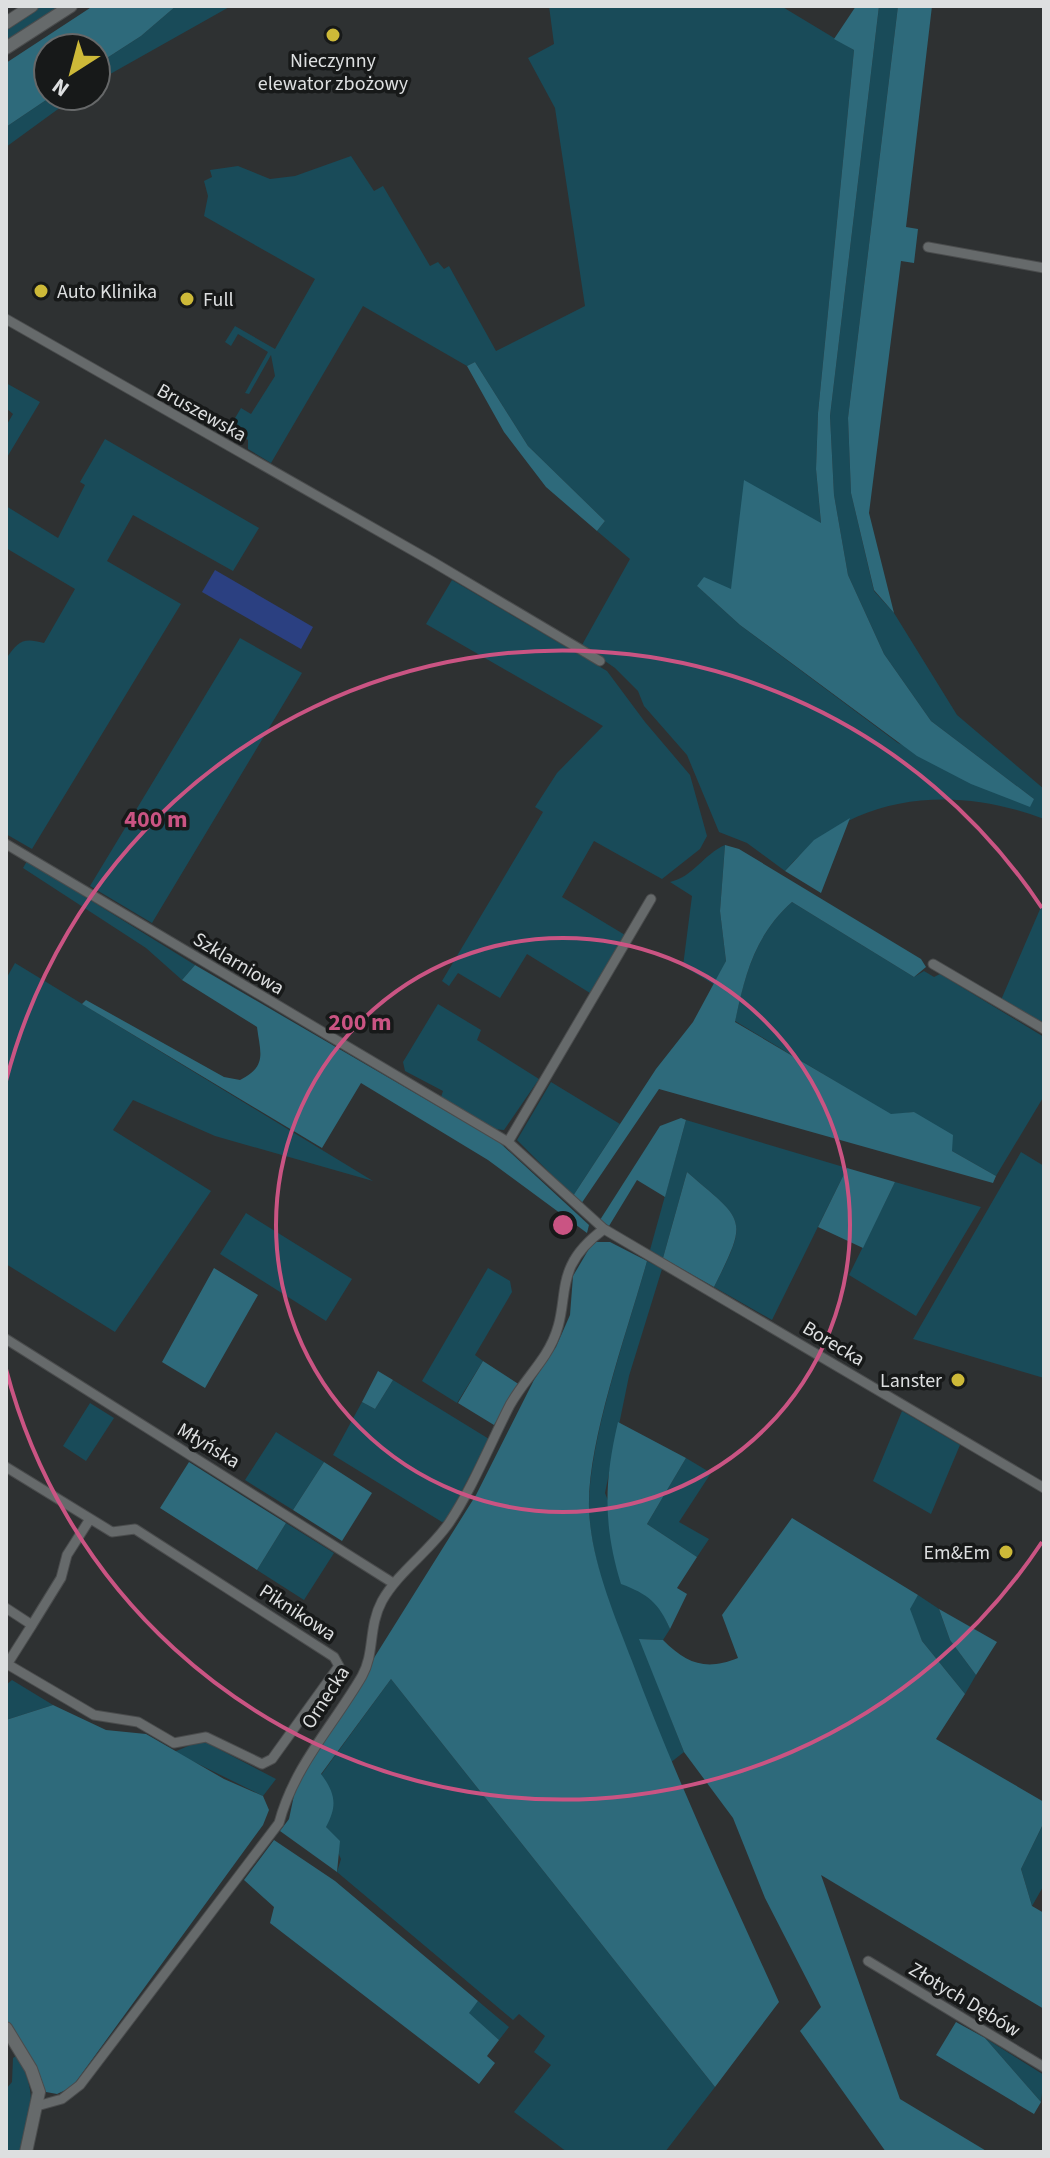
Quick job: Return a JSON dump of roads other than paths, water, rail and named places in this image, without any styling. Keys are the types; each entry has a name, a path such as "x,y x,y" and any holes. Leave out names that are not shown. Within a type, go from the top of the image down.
{"street":[{"path":"6,23 32,6"},
{"path":"6,48 71,6"},
{"path":"928,247 1044,268"},
{"name":"Bruszewska","path":"6,319 600,661"},
{"name":"Szklarniowa","path":"6,844 508,1142 604,1229"},
{"path":"508,1142 651,899"},
{"path":"933,964 1044,1029"},
{"name":"Borecka","path":"604,1229 1044,1488"},
{"name":"Ornecka","path":"37,2106 62,2099 80,2085 273,1832 288,1790 367,1665 373,1620 393,1583 455,1513 512,1403 552,1343 561,1318 564,1290 573,1258 604,1229"},
{"name":"Młyńska","path":"6,1339 393,1583"},
{"name":"Piknikowa","path":"6,1467 112,1532 135,1529 339,1662 338,1670 272,1759 262,1764 206,1737 174,1743 138,1722 94,1715 7,1665"},
{"path":"7,1665 61,1578 67,1555 90,1519"},
{"path":"6,1608 32,1625"},
{"name":"Złotych Dębów","path":"868,1961 1044,2067"},
{"path":"6,2028 37,2082 37,2106 26,2152"}],"water":[{"path":"215,570 313,627 301,649 202,592"}],"place":[{"name":"Nieczynny elewator zbożowy","path":"333,35"},
{"name":"Auto Klinika","path":"41,291"},
{"name":"Full","path":"187,299"},
{"name":"Lanster","path":"958,1380"},
{"name":"Em&Em","path":"1006,1552"}]}
